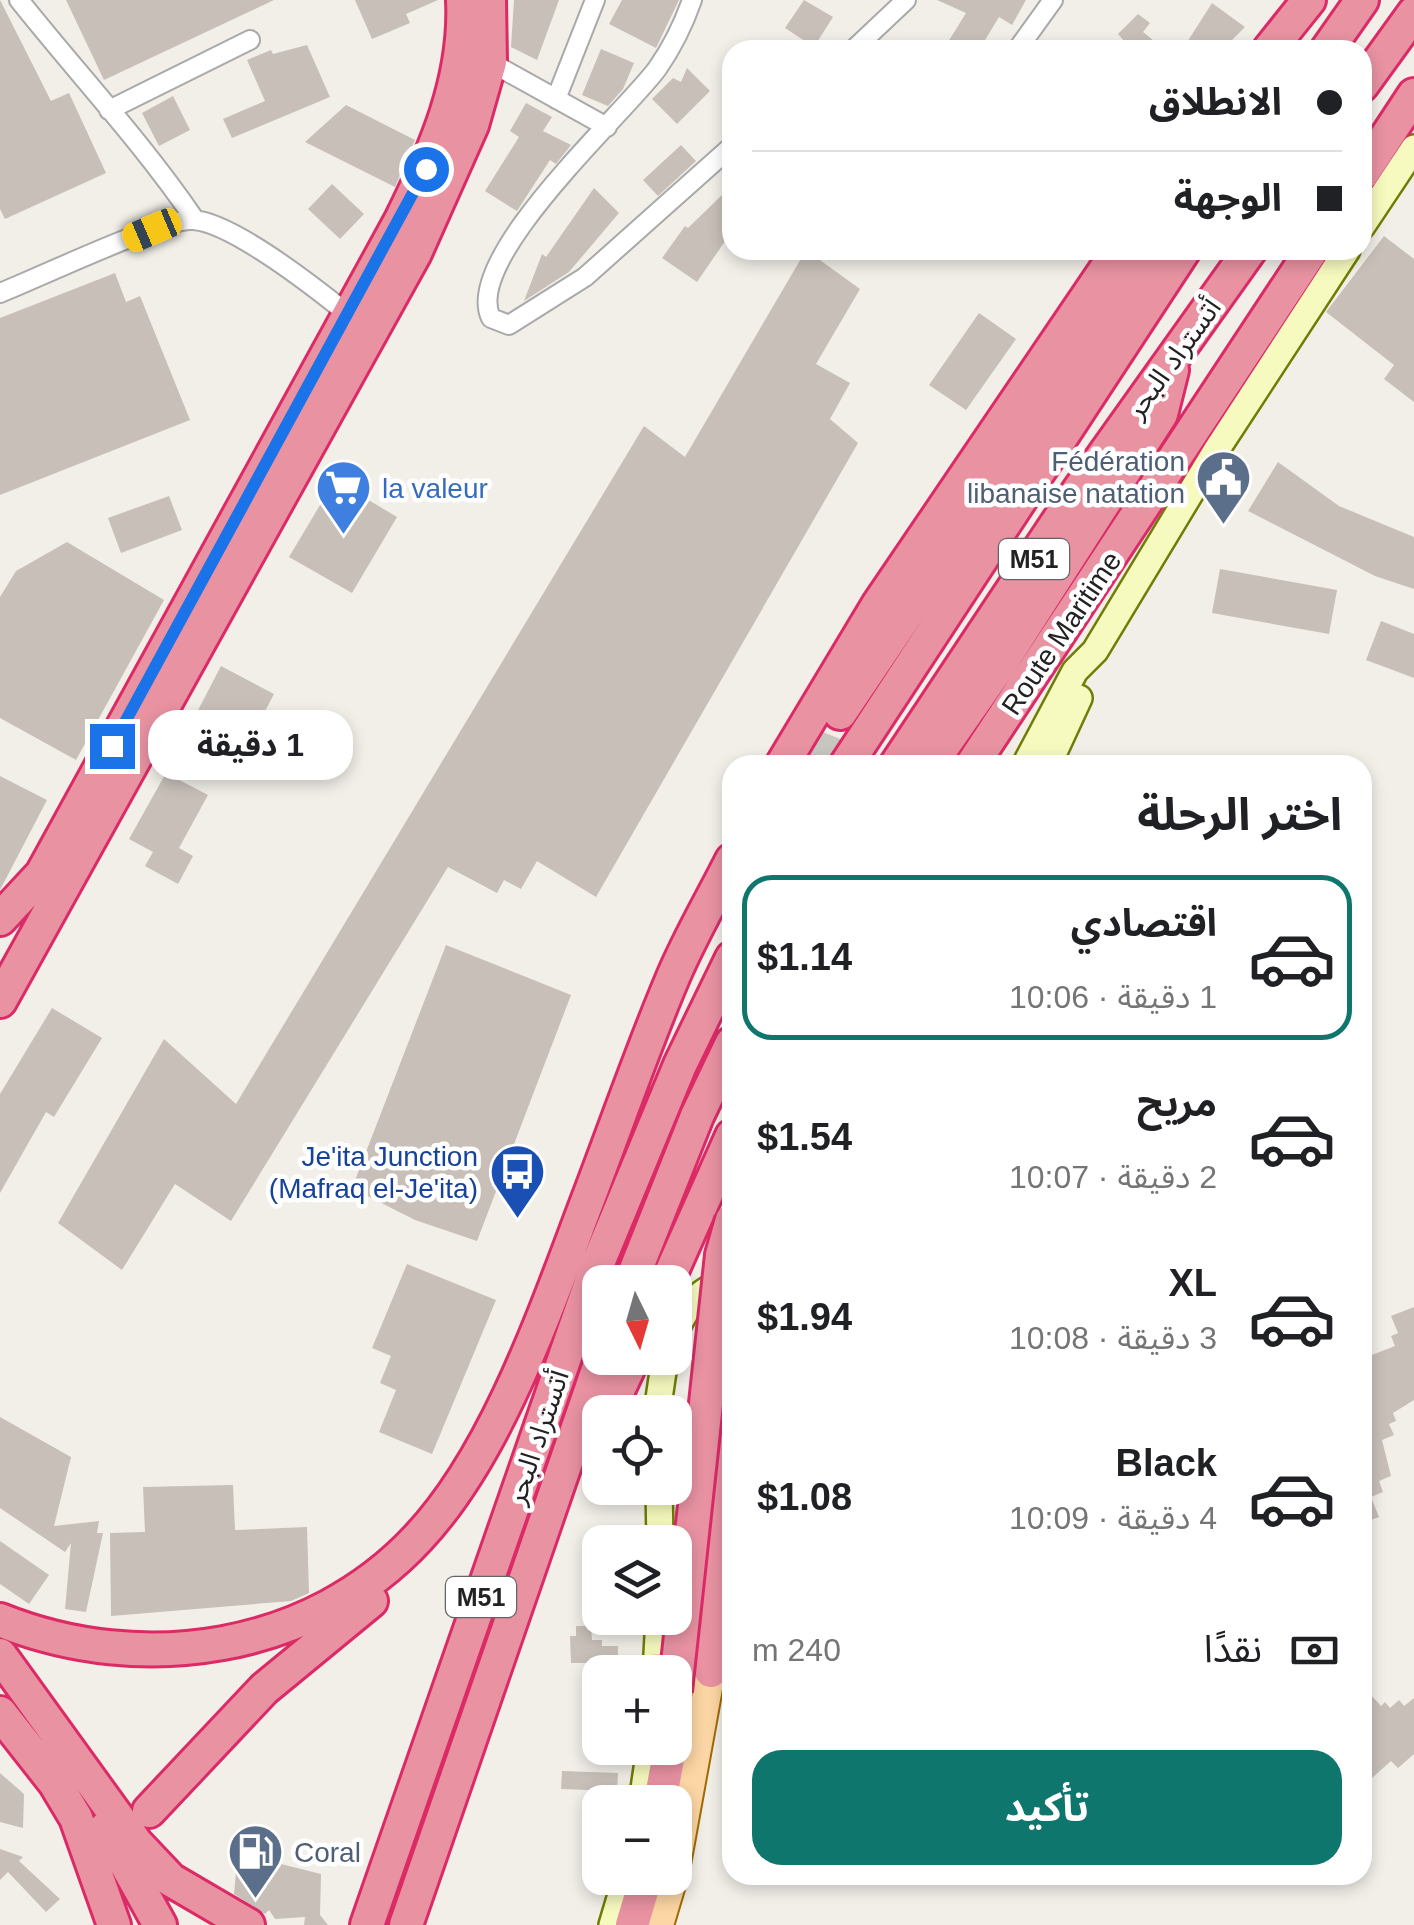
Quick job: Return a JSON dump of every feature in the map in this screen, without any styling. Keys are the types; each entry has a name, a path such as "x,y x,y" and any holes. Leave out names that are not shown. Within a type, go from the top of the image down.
{"highway":[{"path":"0,919 42,874 426,169 459,70 463,0"},
{"path":"0,1001 415,254 472,125 490,62 489,0"},
{"path":"1277,40 1309,0"},
{"path":"1333,40 1362,0"},
{"path":"1372,71 1414,13"},
{"path":"1372,159 1414,95"},
{"path":"788,755 878,605 1113,260"},
{"path":"840,713 1145,260"},
{"name":"أتستراد البحر","path":"853,755 1177,260"},
{"name":"أتستراد البحر","path":"903,755 1243,260"},
{"name":"Route Maritime","path":"979,755 1305,260"},
{"path":"937,755 1161,414 1175,354"},
{"path":"0,974 73,870"},
{"path":"0,1620 44,1638 105,1648 194,1650 253,1638 340,1602 386,1570 420,1536 474,1464 535,1332 672,979 722,880"},
{"name":"أتستراد البحر","path":"597,1265 673,1081 722,979"},
{"path":"637,1265 722,1064"},
{"path":"675,1265 722,1158"},
{"path":"666,1655 722,1255"},
{"path":"149,1811 264,1689 400,1577 431,1542 474,1464 582,1290"},
{"name":"أتستراد البحر","path":"367,1925 582,1308"},
{"name":"أتستراد البحر","path":"406,1925 596,1375"},
{"path":"540,1537 566,1505 582,1470"},
{"path":"711,1671 722,1552"},
{"path":"0,1655 136,1843 171,1880 248,1925"},
{"path":"0,1690 90,1801 160,1925"},
{"path":"0,1713 55,1783 76,1818 114,1925"},
{"path":"136,1843 180,1925"},
{"path":"632,1925 641,1895"}],"main road":[{"path":"690,1785 711,1671 692,1673"},
{"path":"659,1925 668,1895"}],"street":[{"path":"19,0 194,220"},
{"path":"556,98 595,0"},
{"path":"692,0 658,68 513,237 492,272 486,300 491,318 509,325 550,302 722,155"},
{"path":"863,40 906,0"},
{"path":"1025,40 1053,0"},
{"path":"109,110 250,40"},
{"path":"490,62 607,127"},
{"path":"1372,211 1414,148"},
{"path":"0,294 152,230 194,220 214,226 287,269 349,316"},
{"path":"1030,755 1076,671 1095,651 1216,449 1340,260"},
{"path":"1053,755 1089,676 1095,651"},
{"path":"692,1303 706,1290 722,1285"},
{"path":"612,1925 621,1895"}],"building":[{"path":"0,0 51,101 69,93 106,173 5,219 0,209"},
{"path":"66,0 274,0 104,80"},
{"path":"355,0 438,0 406,14 410,23 372,39"},
{"path":"514,0 559,0 537,60 511,47"},
{"path":"622,0 679,0 656,48 609,24"},
{"path":"804,0 833,17 818,40 803,40 785,28"},
{"path":"937,0 1026,0 1012,25 999,17 985,40 949,40 966,13"},
{"path":"1212,3 1245,27 1232,40 1188,40"},
{"path":"1138,14 1150,23 1143,32 1153,40 1123,40 1118,34"},
{"path":"307,45 330,97 232,138 223,119 265,101 247,60 271,50 273,54"},
{"path":"601,49 634,63 623,89 608,106 582,95"},
{"path":"687,68 710,91 677,124 652,99 673,78 681,82"},
{"path":"173,96 190,130 159,146 142,113"},
{"path":"526,103 552,117 543,131 571,145 556,164 550,160 517,211 485,191 519,137 510,131"},
{"path":"346,105 415,140 395,187 305,142"},
{"path":"681,145 696,161 658,196 643,180"},
{"path":"332,184 364,214 340,239 308,209"},
{"path":"594,188 619,213 569,272 524,301 542,254 546,257"},
{"path":"722,195 722,246 697,282 662,258 685,226 688,228"},
{"path":"1384,236 1414,259 1414,402 1384,379 1394,365 1326,312 1366,260 1372,260 1372,252"},
{"path":"800,260 820,260 860,289 816,364 850,383 830,419 858,443 596,897 537,861 521,889 504,880 497,893 448,867 231,1221 175,1184 122,1270 58,1223 164,1039 236,1104 644,426 685,457"},
{"path":"115,273 126,302 140,296 190,420 0,495 0,318"},
{"path":"979,313 1016,339 966,410 929,385"},
{"path":"1278,462 1339,506 1414,537 1414,589 1375,576 1248,511"},
{"name":"la valeur","path":"335,480 397,517 352,593 289,557"},
{"path":"169,496 182,530 121,553 108,518"},
{"path":"67,542 164,600 76,760 0,718 0,597 16,571"},
{"path":"1220,569 1337,590 1329,634 1212,613"},
{"path":"1381,621 1414,634 1414,678 1366,660"},
{"path":"221,666 274,694 234,770 181,743"},
{"path":"166,773 208,795 179,848 193,856 178,884 145,866 153,852 129,839"},
{"path":"0,776 47,800 0,890"},
{"path":"446,945 571,995 477,1241 415,1220 352,1188"},
{"path":"52,1008 102,1038 54,1117 46,1112 0,1193 0,1094"},
{"path":"407,1264 496,1300 432,1454 379,1432 396,1390 380,1383 391,1356 372,1348"},
{"path":"1414,1307 1414,1400 1393,1413 1396,1421 1389,1424 1394,1435 1382,1440 1391,1476 1379,1481 1383,1492 1372,1497 1372,1355 1395,1346 1391,1336 1398,1333 1391,1316"},
{"path":"0,1417 71,1457 54,1526 99,1521 97,1533 103,1533 86,1612 65,1609 71,1543 65,1552 0,1508"},
{"path":"233,1485 235,1530 307,1527 309,1593 291,1601 111,1616 110,1533 145,1532 143,1487"},
{"path":"1372,1500 1379,1517 1372,1519"},
{"path":"0,1541 49,1575 29,1604 0,1584"},
{"path":"576,1626 582,1626 582,1635 602,1640 602,1646 618,1646 618,1655 582,1655 582,1663 571,1663 570,1636 576,1636"},
{"path":"1372,1696 1381,1706 1385,1702 1390,1708 1399,1700 1404,1706 1414,1698 1414,1754 1398,1768 1391,1761 1372,1778"},
{"path":"562,1771 618,1773 617,1785 561,1789"},
{"path":"0,1773 24,1794 23,1828 0,1822"},
{"path":"0,1849 23,1857 19,1861 60,1899 46,1912 8,1872 0,1880"},
{"path":"257,1858 321,1874 320,1915 328,1925 304,1925 305,1917 275,1919 269,1910 265,1914 234,1894 237,1861"}],"tunnel":[{"path":"823,755 840,713"}],"place":[{"name":"Fédération libanaise natation","path":"1224,526"},
{"name":"la valeur","path":"343,537"},
{"name":"Je'ita Junction (Mafraq el-Je'ita)","path":"517,1221"},
{"name":"Coral","path":"255,1901"}],"route":[{"path":"112,746 389,244 426,169"}]}
